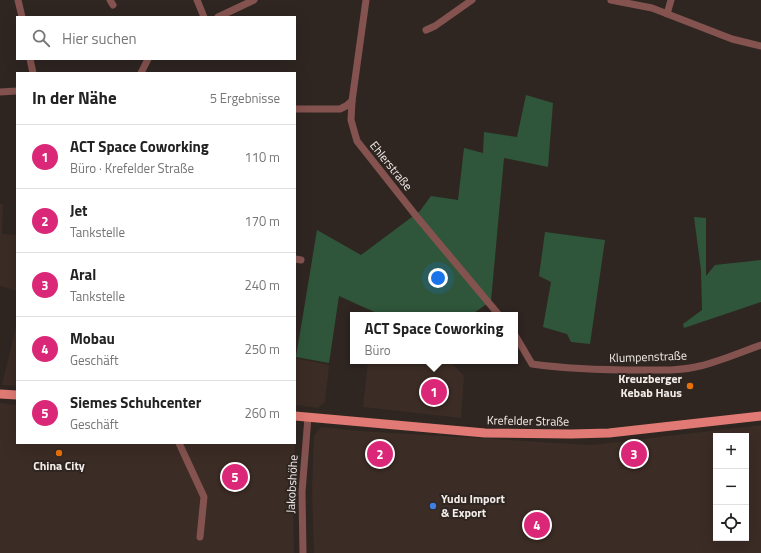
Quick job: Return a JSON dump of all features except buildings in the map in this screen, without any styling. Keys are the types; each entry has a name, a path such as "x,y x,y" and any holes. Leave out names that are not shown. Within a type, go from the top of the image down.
{"main road":[{"path":"0,394 16,395"},
{"name":"Krefelder Straße","path":"296,416 485,432 571,434 609,433 761,416"}],"street":[{"path":"18,0 22,16"},
{"path":"197,0 204,16"},
{"path":"220,16 254,0"},
{"name":"Ehlerstraße","path":"366,0 352,101 351,120 357,141 497,312"},
{"path":"426,30 435,26 472,0"},
{"path":"611,0 634,4 667,14 732,39 761,46"},
{"path":"667,14 671,0"},
{"path":"30,60 33,72"},
{"path":"142,72 148,60"},
{"path":"0,92 16,92"},
{"path":"296,109 340,108 346,106 352,101"},
{"name":"Klumpenstraße","path":"518,340 532,364 607,370 677,369 701,366 761,345"},
{"name":"Jakobshöhe","path":"303,553 302,492 308,417"},
{"path":"180,444 204,497 200,537"}],"shaded area":[{"path":"0,204 3,204 2,234 16,235 16,291 0,286"},
{"path":"16,326 16,386 2,385"},
{"path":"296,358 329,365 325,402 318,408 296,405"},
{"path":"368,364 453,364 464,376 461,418 363,407"},
{"path":"0,403 16,405 16,444 295,444 293,495 294,553 0,553"},
{"path":"761,425 761,553 314,553 312,487 314,436 321,427 361,431 592,445"}],"green space":[{"path":"526,95 553,103 548,167 504,158 491,301 475,312 374,312 339,296 329,363 296,357 317,230 361,255 420,211 431,196 458,200 464,148 483,153 484,132 517,137"},
{"path":"694,217 706,218 706,276 715,265 761,260 761,302 684,328 683,324 702,310 701,270"},
{"path":"545,232 605,240 590,344 571,342 567,334 543,327 551,282 539,276"}],"place":[{"name":"Kreuzberger Kebab Haus","path":"690,386"},
{"name":"ACT Space Coworking","path":"434,392"},
{"name":"China City","path":"59,453"},
{"name":"Jet","path":"380,454"},
{"name":"Aral","path":"634,454"},
{"name":"Siemes Schuhcenter","path":"235,477"},
{"name":"Yudu Import & Export","path":"433,506"},
{"name":"Mobau","path":"537,525"}]}
